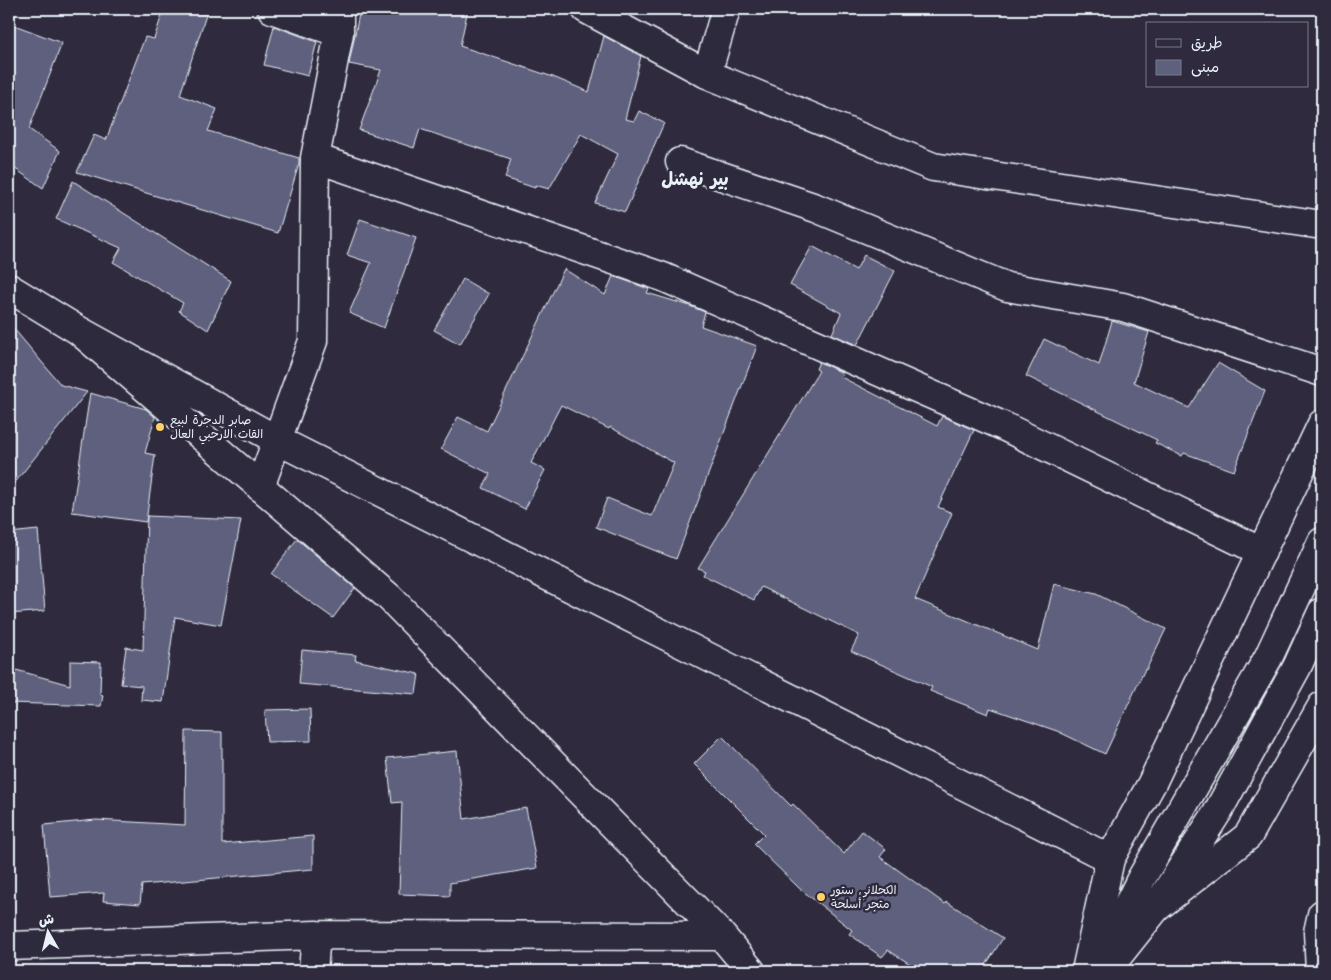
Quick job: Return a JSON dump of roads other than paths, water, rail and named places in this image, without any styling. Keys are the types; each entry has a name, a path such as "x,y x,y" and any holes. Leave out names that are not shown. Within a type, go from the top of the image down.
{"street":[{"path":"260,487 313,341 315,158 339,21 272,9"},
{"path":"586,9 708,74 933,167 1322,225"},
{"path":"708,74 726,9"},
{"path":"315,158 663,277 1003,426 1262,552"},
{"path":"680,162 816,208 1007,287 1123,307 1322,372"},
{"path":"9,288 78,330 277,440 1110,860"},
{"path":"78,330 390,598 722,936 751,971"},
{"path":"1086,971 1110,860 1152,783 1322,424"},
{"path":"1095,971 1141,879 1268,658 1322,542"},
{"path":"1105,971 1156,908 1217,814 1297,667 1322,612"},
{"path":"1156,908 1248,836 1322,706"},
{"path":"1320,971 1318,932 1322,914"},
{"path":"9,946 316,935 722,936"},
{"path":"313,971 316,935"}],"place":[{"name":"صابر الدجرة لبيع القات الارحبي العال","path":"160,427"},
{"name":"الكحلاني ستور متجر أسلحة","path":"821,897"}],"district":[{"name":"بير نهشل","path":"695,179"}]}
